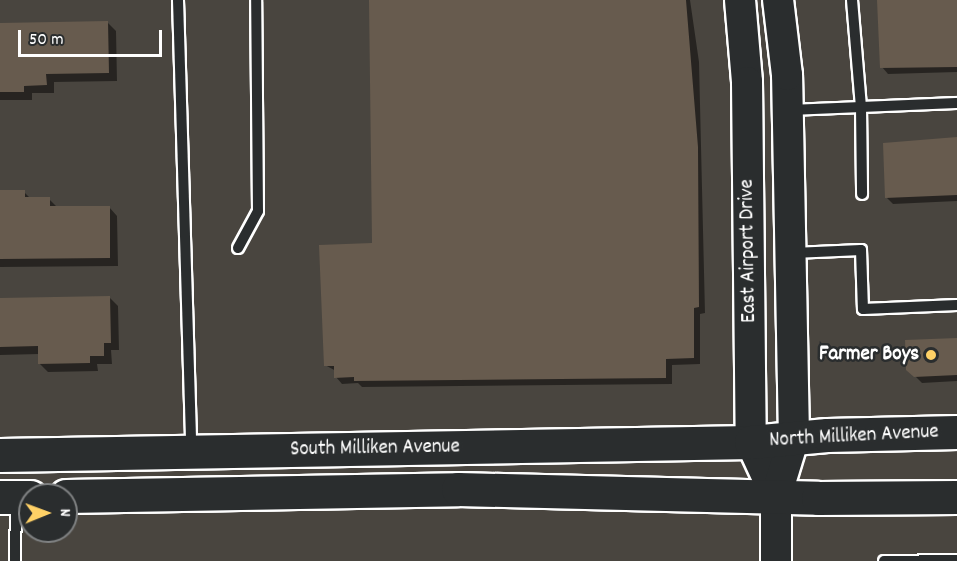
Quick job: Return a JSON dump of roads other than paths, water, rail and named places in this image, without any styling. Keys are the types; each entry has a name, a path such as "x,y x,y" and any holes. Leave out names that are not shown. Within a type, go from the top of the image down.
{"main road":[{"name":"East Airport Drive","path":"740,0 747,82 751,442 776,496"},
{"name":"East Airport Drive","path":"776,561 776,496 794,437 788,110 778,0"},
{"name":"North Milliken Avenue","path":"751,442 794,437 957,432"},
{"name":"South Milliken Avenue","path":"0,455 751,442"},
{"name":"South Milliken Avenue","path":"78,496 459,489 776,496"},
{"path":"776,496 957,496"}],"lane":[{"path":"178,0 191,453"},
{"path":"238,248 258,211 256,0"},
{"path":"852,0 861,107 862,194"},
{"path":"788,110 957,103"},
{"path":"790,253 861,250 863,309 957,305"},
{"path":"15,497 15,561"},
{"path":"884,561 957,560"}],"place":[{"name":"Farmer Boys","path":"931,355"}]}
